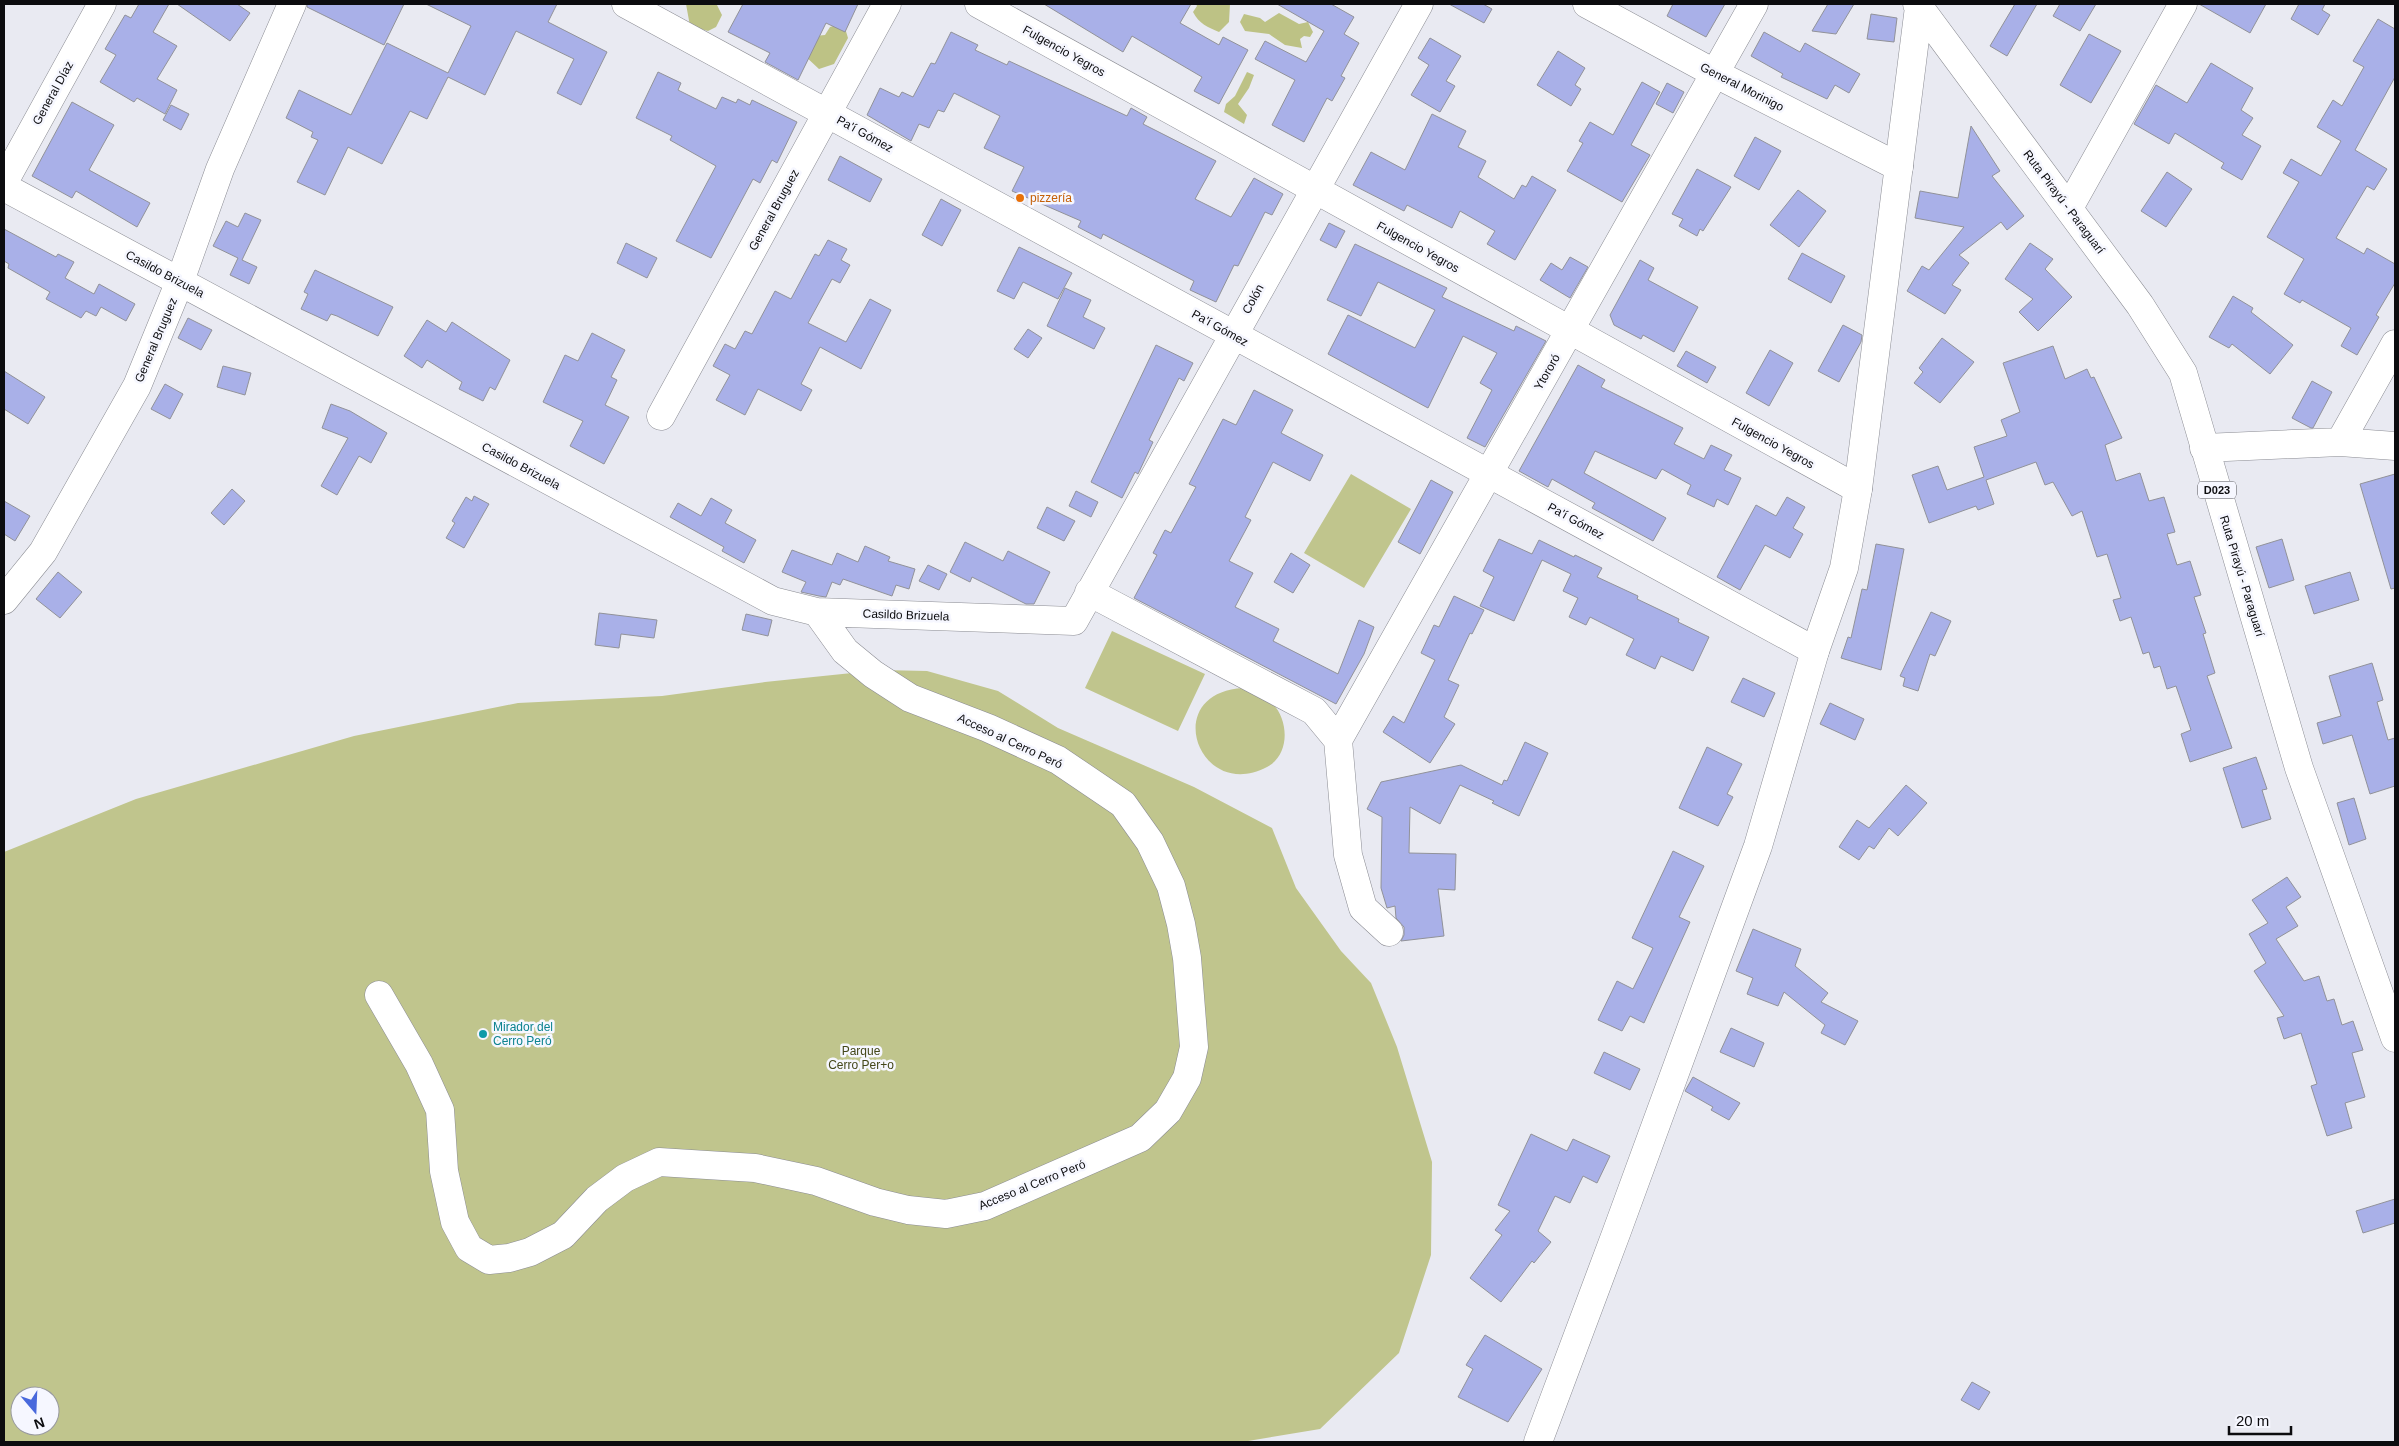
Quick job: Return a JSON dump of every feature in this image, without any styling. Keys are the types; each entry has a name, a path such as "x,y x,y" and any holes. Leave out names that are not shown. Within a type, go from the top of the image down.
{"street":[{"name":"General Díaz","path":"4,182 102,4"},
{"name":"General Bruguez","path":"4,600 44,552 136,386 180,282 220,169 292,4"},
{"name":"Pa'í Gómez","path":"626,4 1815,651"},
{"name":"General Bruguez","path":"661,416 887,4"},
{"name":"Fulgencio Yegros","path":"979,4 1858,489"},
{"name":"Colón","path":"1074,621 1419,4"},
{"name":"General Morinigo","path":"1587,4 1716,74 1899,168"},
{"name":"Ytororó","path":"1338,740 1754,4"},
{"path":"2069,208 2183,4"},
{"path":"1538,1442 1621,1222 1758,846 1815,651 1844,568 1858,489 1918,5"},
{"name":"Ruta Pirayú - Paraguarí","path":"1918,5 2023,150 2069,208 2140,305 2183,373 2299,768 2395,1038"},
{"name":"Casildo Brizuela","path":"4,187 773,600 817,612 1074,621"},
{"path":"2340,442 2395,344"},
{"path":"2204,448 2340,442 2395,446"},
{"path":"1089,592 1314,711 1338,740 1348,855 1363,908 1389,932"},
{"name":"Acceso al Cerro Peró","path":"379,995 419,1064 440,1110 444,1171 458,1229 469,1248 489,1260 509,1258 564,1235 597,1200 625,1178 658,1162 755,1168 816,1181 875,1202 908,1210 946,1214 985,1206 1140,1138 1168,1111 1187,1078 1194,1047 1187,958 1182,924 1171,886 1150,842 1123,804 1058,760 988,728 910,698 873,674 845,652 817,612"}],"green space":[{"path":"686,4 717,5 722,15 716,27 708,31 690,26"},
{"path":"1196,4 1230,4 1229,22 1219,32 1208,27 1193,12 1197,6"},
{"path":"1279,13 1299,24 1308,22 1313,32 1310,37 1304,36 1300,39 1302,48 1285,45 1269,34 1245,31 1240,22 1244,14 1260,18 1265,22"},
{"path":"837,25 845,28 848,38 834,64 819,69 804,55 815,36 825,35 830,27"},
{"path":"1247,72 1254,75 1249,88 1238,104 1247,115 1244,124 1224,112 1226,104 1235,96"},
{"path":"1351,474 1411,509 1364,588 1304,553"},
{"path":"1112,631 1205,674 1178,731 1085,688"},
{"name":"Parque Cerro Per+o","path":"881,670 927,671 998,691 1058,728 1194,787 1272,828 1296,888 1341,951 1371,983 1397,1047 1432,1162 1431,1255 1399,1353 1320,1429 1242,1442 4,1442 4,852 136,799 354,736 518,703 662,696 765,682"},
{"path":"1243,688 1263,696 1273,704 1282,719 1285,737 1280,754 1275,762 1267,767 1243,774 1223,771 1207,759 1198,743 1196,725 1202,708 1217,694"}],"building":[{"path":"139,4 169,4 153,32 177,46 157,79 177,90 165,114 137,98 134,102 100,82 116,55 105,49 125,15 131,18"},
{"path":"177,4 237,4 250,13 230,41"},
{"path":"307,4 404,4 384,45 307,7"},
{"path":"426,4 557,4 548,22 607,52 581,105 557,93 574,59 516,31 485,95 448,77 427,119 410,111 382,164 348,147 325,195 297,182 318,140 311,137 313,132 286,118 299,90 351,115 387,43 448,73 471,26"},
{"path":"743,4 858,4 845,32 826,23 798,80 765,62 770,53 728,32"},
{"path":"1044,4 1191,4 1180,23 1219,45 1223,37 1248,50 1219,104 1194,91 1202,77 1132,36 1123,52"},
{"path":"1277,4 1331,4 1354,17 1344,34 1359,43 1341,76 1345,78 1332,101 1327,98 1304,142 1272,125 1295,80 1255,59 1265,41 1306,62 1324,31"},
{"path":"1449,4 1483,4 1492,9 1484,23"},
{"path":"1673,4 1725,4 1706,37 1667,16"},
{"path":"1828,4 1854,4 1836,34 1812,31"},
{"path":"2015,4 2037,4 2007,56 1990,46"},
{"path":"2060,4 2096,4 2080,31 2053,16"},
{"path":"2199,4 2266,4 2250,33"},
{"path":"2299,4 2325,4 2322,10 2330,15 2318,35 2291,19"},
{"path":"1871,14 1897,18 1894,42 1867,39"},
{"path":"2378,19 2395,29 2395,77 2355,150 2387,169 2374,190 2367,186 2336,238 2364,254 2367,248 2395,264 2395,283 2376,315 2379,317 2357,355 2341,346 2351,328 2302,300 2300,303 2284,294 2304,259 2267,237 2299,182 2283,173 2291,159 2321,176 2341,141 2317,127 2333,100 2342,106 2364,67 2353,61"},
{"path":"951,32 978,45 975,50 1007,65 1009,61 1127,116 1131,108 1147,117 1143,124 1216,161 1195,199 1231,217 1254,178 1283,194 1272,215 1265,212 1238,266 1234,265 1216,302 1190,290 1194,281 1103,234 1101,239 1078,227 1081,221 1012,191 1024,167 984,148 1000,116 954,93 944,112 938,110 929,128 919,124 911,141 867,115 880,88 899,97 902,92 913,97 931,63 935,64"},
{"path":"1764,32 1800,52 1805,43 1860,74 1849,93 1835,85 1827,99 1781,77 1783,74 1751,56"},
{"path":"2089,34 2121,51 2091,103 2060,85"},
{"path":"1430,38 1461,56 1446,81 1455,86 1440,112 1411,95 1429,65 1418,58"},
{"path":"1558,51 1585,68 1575,85 1581,89 1571,106 1537,85"},
{"path":"2211,63 2253,88 2241,110 2253,118 2242,135 2261,146 2242,180 2221,168 2224,163 2175,133 2169,144 2134,124 2156,85 2187,103"},
{"path":"658,72 681,83 678,90 716,109 722,97 736,103 738,99 750,105 752,100 797,122 777,163 772,160 760,183 753,179 711,258 676,241 716,166 670,140 672,136 636,118"},
{"path":"1642,82 1660,92 1631,145 1650,155 1622,202 1567,171 1583,143 1579,141 1590,122 1613,135"},
{"path":"1667,83 1684,92 1673,113 1656,104"},
{"path":"72,102 114,125 89,170 150,203 137,227 76,191 72,198 32,176"},
{"path":"171,105 189,114 181,130 163,120"},
{"path":"1432,114 1466,131 1458,147 1486,161 1478,177 1514,199 1522,185 1526,187 1532,176 1556,190 1515,260 1487,244 1495,231 1460,211 1452,228 1407,205 1404,211 1353,185 1371,152 1405,170"},
{"path":"1971,126 2000,171 1992,176 2024,216 2007,230 2001,222 1959,255 1969,263 1952,285 1961,290 1945,314 1907,291 1922,266 1929,270 1964,227 1915,218 1920,191 1958,198"},
{"path":"1755,137 1781,151 1759,190 1734,176"},
{"path":"840,156 882,179 870,202 828,180"},
{"path":"1697,169 1731,187 1703,231 1700,229 1697,236 1679,226 1683,219 1672,214"},
{"path":"2167,172 2192,189 2166,227 2141,211"},
{"path":"1798,190 1826,211 1799,247 1770,225"},
{"path":"941,199 961,210 942,246 922,235"},
{"path":"245,213 261,220 242,260 257,267 249,284 230,275 238,258 213,246 226,221 238,227"},
{"path":"1329,223 1345,231 1336,248 1320,240"},
{"path":"4,229 56,257 58,254 74,262 65,278 94,294 99,284 135,304 126,321 101,307 96,316 86,311 81,318 46,299 50,292 8,268 9,264 4,261"},
{"path":"828,240 847,249 841,260 850,265 840,283 832,279 808,323 846,342 870,299 891,310 861,369 820,347 801,384 812,390 801,411 758,389 745,415 716,400 730,375 713,366 725,344 735,349 745,331 752,334 775,291 791,299 815,254 819,256"},
{"path":"626,243 657,258 647,278 617,263"},
{"path":"2030,243 2053,259 2045,269 2072,297 2038,331 2019,312 2033,299 2005,279"},
{"path":"1355,244 1447,288 1442,297 1514,331 1516,326 1546,341 1485,447 1467,438 1492,390 1480,383 1497,353 1463,336 1428,408 1328,354 1348,315 1415,348 1435,310 1378,282 1361,316 1327,300"},
{"path":"1019,247 1072,273 1058,299 1023,282 1014,299 997,291"},
{"path":"1802,253 1845,276 1831,303 1788,279"},
{"path":"1570,257 1588,267 1570,298 1540,280 1551,263 1562,270"},
{"path":"1640,260 1654,268 1648,280 1698,307 1674,352 1643,335 1641,339 1614,325 1610,315"},
{"path":"315,270 393,307 378,336 337,316 331,314 327,321 301,309 308,294 304,292"},
{"path":"1065,288 1091,300 1083,317 1105,328 1094,349 1047,326"},
{"path":"2233,296 2253,308 2251,312 2293,345 2270,374 2232,344 2229,348 2209,337"},
{"path":"188,318 212,330 201,350 178,338"},
{"path":"427,320 446,332 452,322 510,360 495,390 490,387 483,401 459,389 462,382 427,360 422,368 404,356"},
{"path":"1843,325 1862,335 1861,342 1839,382 1818,371"},
{"path":"1028,329 1042,338 1028,358 1014,349"},
{"path":"592,333 625,350 611,377 617,380 605,405 629,417 604,464 570,446 583,421 543,402 565,355 578,361"},
{"path":"1942,338 1974,362 1940,403 1914,383 1923,372 1919,368"},
{"path":"1156,345 1193,363 1184,381 1179,378 1149,440 1153,442 1138,474 1135,472 1122,498 1091,482"},
{"path":"2053,346 2065,379 2087,369 2091,378 2094,377 2122,438 2105,445 2116,481 2140,473 2149,501 2164,497 2175,532 2167,534 2177,565 2190,561 2201,595 2194,597 2206,633 2203,634 2215,673 2207,676 2232,748 2190,762 2181,734 2191,730 2176,686 2167,689 2160,666 2154,668 2149,652 2143,654 2131,617 2120,621 2113,600 2121,598 2107,554 2097,557 2082,511 2072,516 2053,482 2045,485 2036,462 1986,480 1994,504 1978,510 1976,506 1929,523 1912,475 1938,466 1947,490 1984,477 1974,447 2007,436 2001,420 2020,412 2003,363"},
{"path":"1770,350 1793,363 1769,406 1746,393"},
{"path":"1686,351 1716,367 1707,383 1677,366"},
{"path":"1578,365 1605,380 1601,387 1683,428 1674,444 1704,459 1711,445 1732,455 1724,470 1741,478 1728,505 1717,499 1714,507 1687,494 1691,485 1662,469 1656,479 1595,451 1584,473 1666,518 1653,541 1592,508 1595,503 1552,479 1548,487 1519,471"},
{"path":"223,366 251,373 245,395 217,387"},
{"path":"4,371 45,397 28,424 4,409"},
{"path":"2312,381 2332,392 2313,428 2311,428 2292,418"},
{"path":"165,384 183,394 170,419 151,409"},
{"path":"1254,390 1293,410 1281,433 1323,455 1310,481 1273,462 1245,517 1251,520 1229,561 1253,573 1235,607 1279,629 1273,641 1338,674 1359,620 1374,627 1364,654 1336,704 1134,598 1157,555 1153,553 1165,530 1171,533 1196,487 1189,484 1223,419 1236,425"},
{"path":"331,404 350,411 387,433 371,463 359,456 337,495 321,486 348,438 322,428"},
{"path":"2395,474 2395,588 2391,589 2360,484"},
{"path":"1431,480 1453,492 1420,554 1398,542"},
{"path":"232,489 245,501 224,525 211,513"},
{"path":"1076,491 1098,502 1091,517 1069,506"},
{"path":"474,496 489,504 464,548 446,538 455,523 452,521 466,497 472,501"},
{"path":"1787,497 1805,507 1793,528 1803,534 1790,558 1765,545 1740,590 1717,577 1756,505 1776,516"},
{"path":"711,498 732,510 725,523 756,540 744,563 722,551 724,547 670,517 678,503 701,516"},
{"path":"4,501 30,516 15,541 4,534"},
{"path":"1047,507 1075,521 1064,541 1037,528"},
{"path":"1499,539 1532,554 1539,540 1574,557 1575,555 1602,568 1597,577 1638,596 1637,599 1679,619 1678,622 1709,637 1693,671 1661,656 1655,669 1626,655 1634,639 1590,617 1586,625 1569,617 1578,598 1563,591 1571,574 1542,560 1514,621 1480,606 1494,577 1483,571"},
{"path":"2282,539 2294,580 2269,588 2256,547"},
{"path":"965,542 1003,561 1008,551 1050,572 1034,604 1026,604 972,577 970,582 950,572"},
{"path":"1876,544 1904,549 1881,670 1841,658 1848,637 1851,638 1862,589 1867,590"},
{"path":"865,546 890,557 888,561 915,569 909,589 896,585 892,596 843,579 840,585 832,582 826,597 801,592 806,582 782,572 792,550 832,565 837,553 858,562"},
{"path":"1291,553 1310,565 1293,593 1274,582"},
{"path":"928,565 947,574 939,590 919,581"},
{"path":"58,572 82,592 60,618 36,599"},
{"path":"2350,572 2359,600 2314,614 2305,586"},
{"path":"1454,596 1484,610 1472,634 1470,633 1448,680 1459,685 1444,717 1455,724 1430,763 1383,732 1393,716 1404,723 1435,660 1421,653 1434,625 1439,627"},
{"path":"1931,612 1951,621 1935,656 1930,654 1918,691 1903,686 1905,678 1900,676"},
{"path":"599,613 657,620 654,638 621,634 619,648 595,645"},
{"path":"746,614 772,620 768,636 742,630"},
{"path":"2372,663 2383,700 2377,702 2388,740 2395,738 2395,786 2370,794 2352,735 2323,744 2317,723 2341,716 2329,676"},
{"path":"1743,678 1775,693 1764,717 1731,702"},
{"path":"1830,703 1864,719 1855,740 1820,724"},
{"path":"1525,742 1548,753 1519,816 1492,803 1494,801 1460,785 1440,824 1410,807 1409,853 1456,854 1455,890 1438,889 1444,936 1401,941 1404,935 1404,927 1396,918 1395,906 1387,908 1381,888 1382,817 1367,809 1381,782 1461,765 1502,785 1504,780 1507,781"},
{"path":"1707,747 1742,764 1727,794 1733,797 1718,826 1679,808"},
{"path":"2256,757 2267,789 2262,790 2271,819 2242,828 2223,768"},
{"path":"1906,785 1927,803 1898,836 1889,828 1874,849 1869,846 1859,860 1839,847 1857,820 1869,828"},
{"path":"2354,798 2366,839 2349,845 2337,803"},
{"path":"1673,851 1704,866 1679,917 1690,922 1644,1023 1630,1016 1622,1031 1598,1020 1617,981 1633,989 1653,948 1632,938"},
{"path":"2287,877 2301,897 2286,907 2298,926 2276,939 2304,981 2319,976 2327,1001 2334,999 2342,1025 2353,1021 2363,1050 2352,1053 2365,1097 2345,1103 2352,1128 2327,1136 2311,1086 2317,1084 2301,1033 2284,1039 2277,1018 2284,1016 2254,971 2266,963 2249,934 2268,923 2252,900"},
{"path":"1753,929 1801,949 1795,966 1828,993 1821,1002 1858,1021 1845,1045 1821,1033 1825,1025 1784,992 1778,1006 1747,994 1753,978 1736,971"},
{"path":"1731,1028 1764,1043 1754,1067 1720,1052"},
{"path":"1604,1052 1640,1069 1630,1090 1594,1073"},
{"path":"1693,1077 1740,1103 1729,1120 1711,1110 1713,1107 1685,1091"},
{"path":"1531,1134 1567,1151 1573,1139 1610,1156 1597,1183 1583,1176 1570,1203 1555,1196 1538,1231 1551,1242 1534,1263 1532,1261 1501,1302 1470,1278 1502,1235 1495,1230 1510,1211 1498,1205"},
{"path":"2395,1199 2395,1223 2363,1233 2356,1211"},
{"path":"1485,1335 1542,1369 1508,1422 1458,1397 1473,1369 1466,1365"},
{"path":"1972,1382 1990,1392 1979,1410 1961,1400"}],"place":[{"name":"pizzería","path":"1020,198"},
{"name":"Mirador del Cerro Peró","path":"483,1034"}]}
